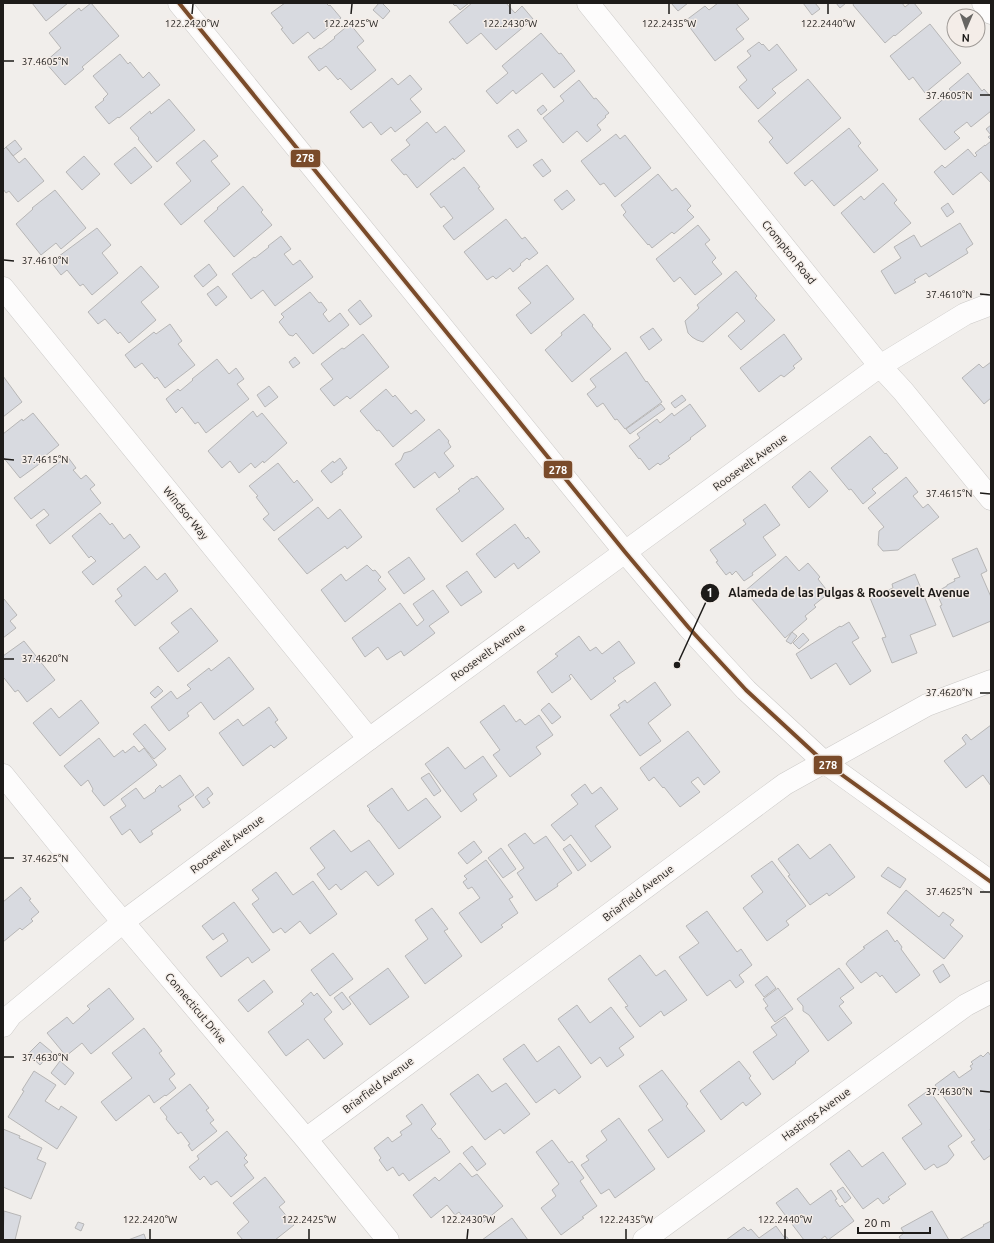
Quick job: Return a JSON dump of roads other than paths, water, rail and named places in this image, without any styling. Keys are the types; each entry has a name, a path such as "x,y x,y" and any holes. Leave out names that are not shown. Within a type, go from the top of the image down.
{"street":[{"path":"179,3 625,552 689,628 746,690 824,762 991,882"},
{"name":"Crompton Road","path":"588,3 880,366 904,391 991,499"},
{"path":"983,3 991,13"},
{"name":"Windsor Way","path":"3,288 370,739"},
{"name":"Roosevelt Avenue","path":"3,1026 11,1015 123,922 625,552 880,366 965,314 991,304"},
{"name":"Briarfield Avenue","path":"306,1138 785,784 926,705 991,681"},
{"name":"Connecticut Drive","path":"3,775 123,922 306,1138 388,1240"},
{"name":"Hastings Avenue","path":"644,1240 966,1005 991,992"}],"place":[{"name":"Alameda de las Pulgas & Roosevelt Avenue","path":"677,665"}]}
